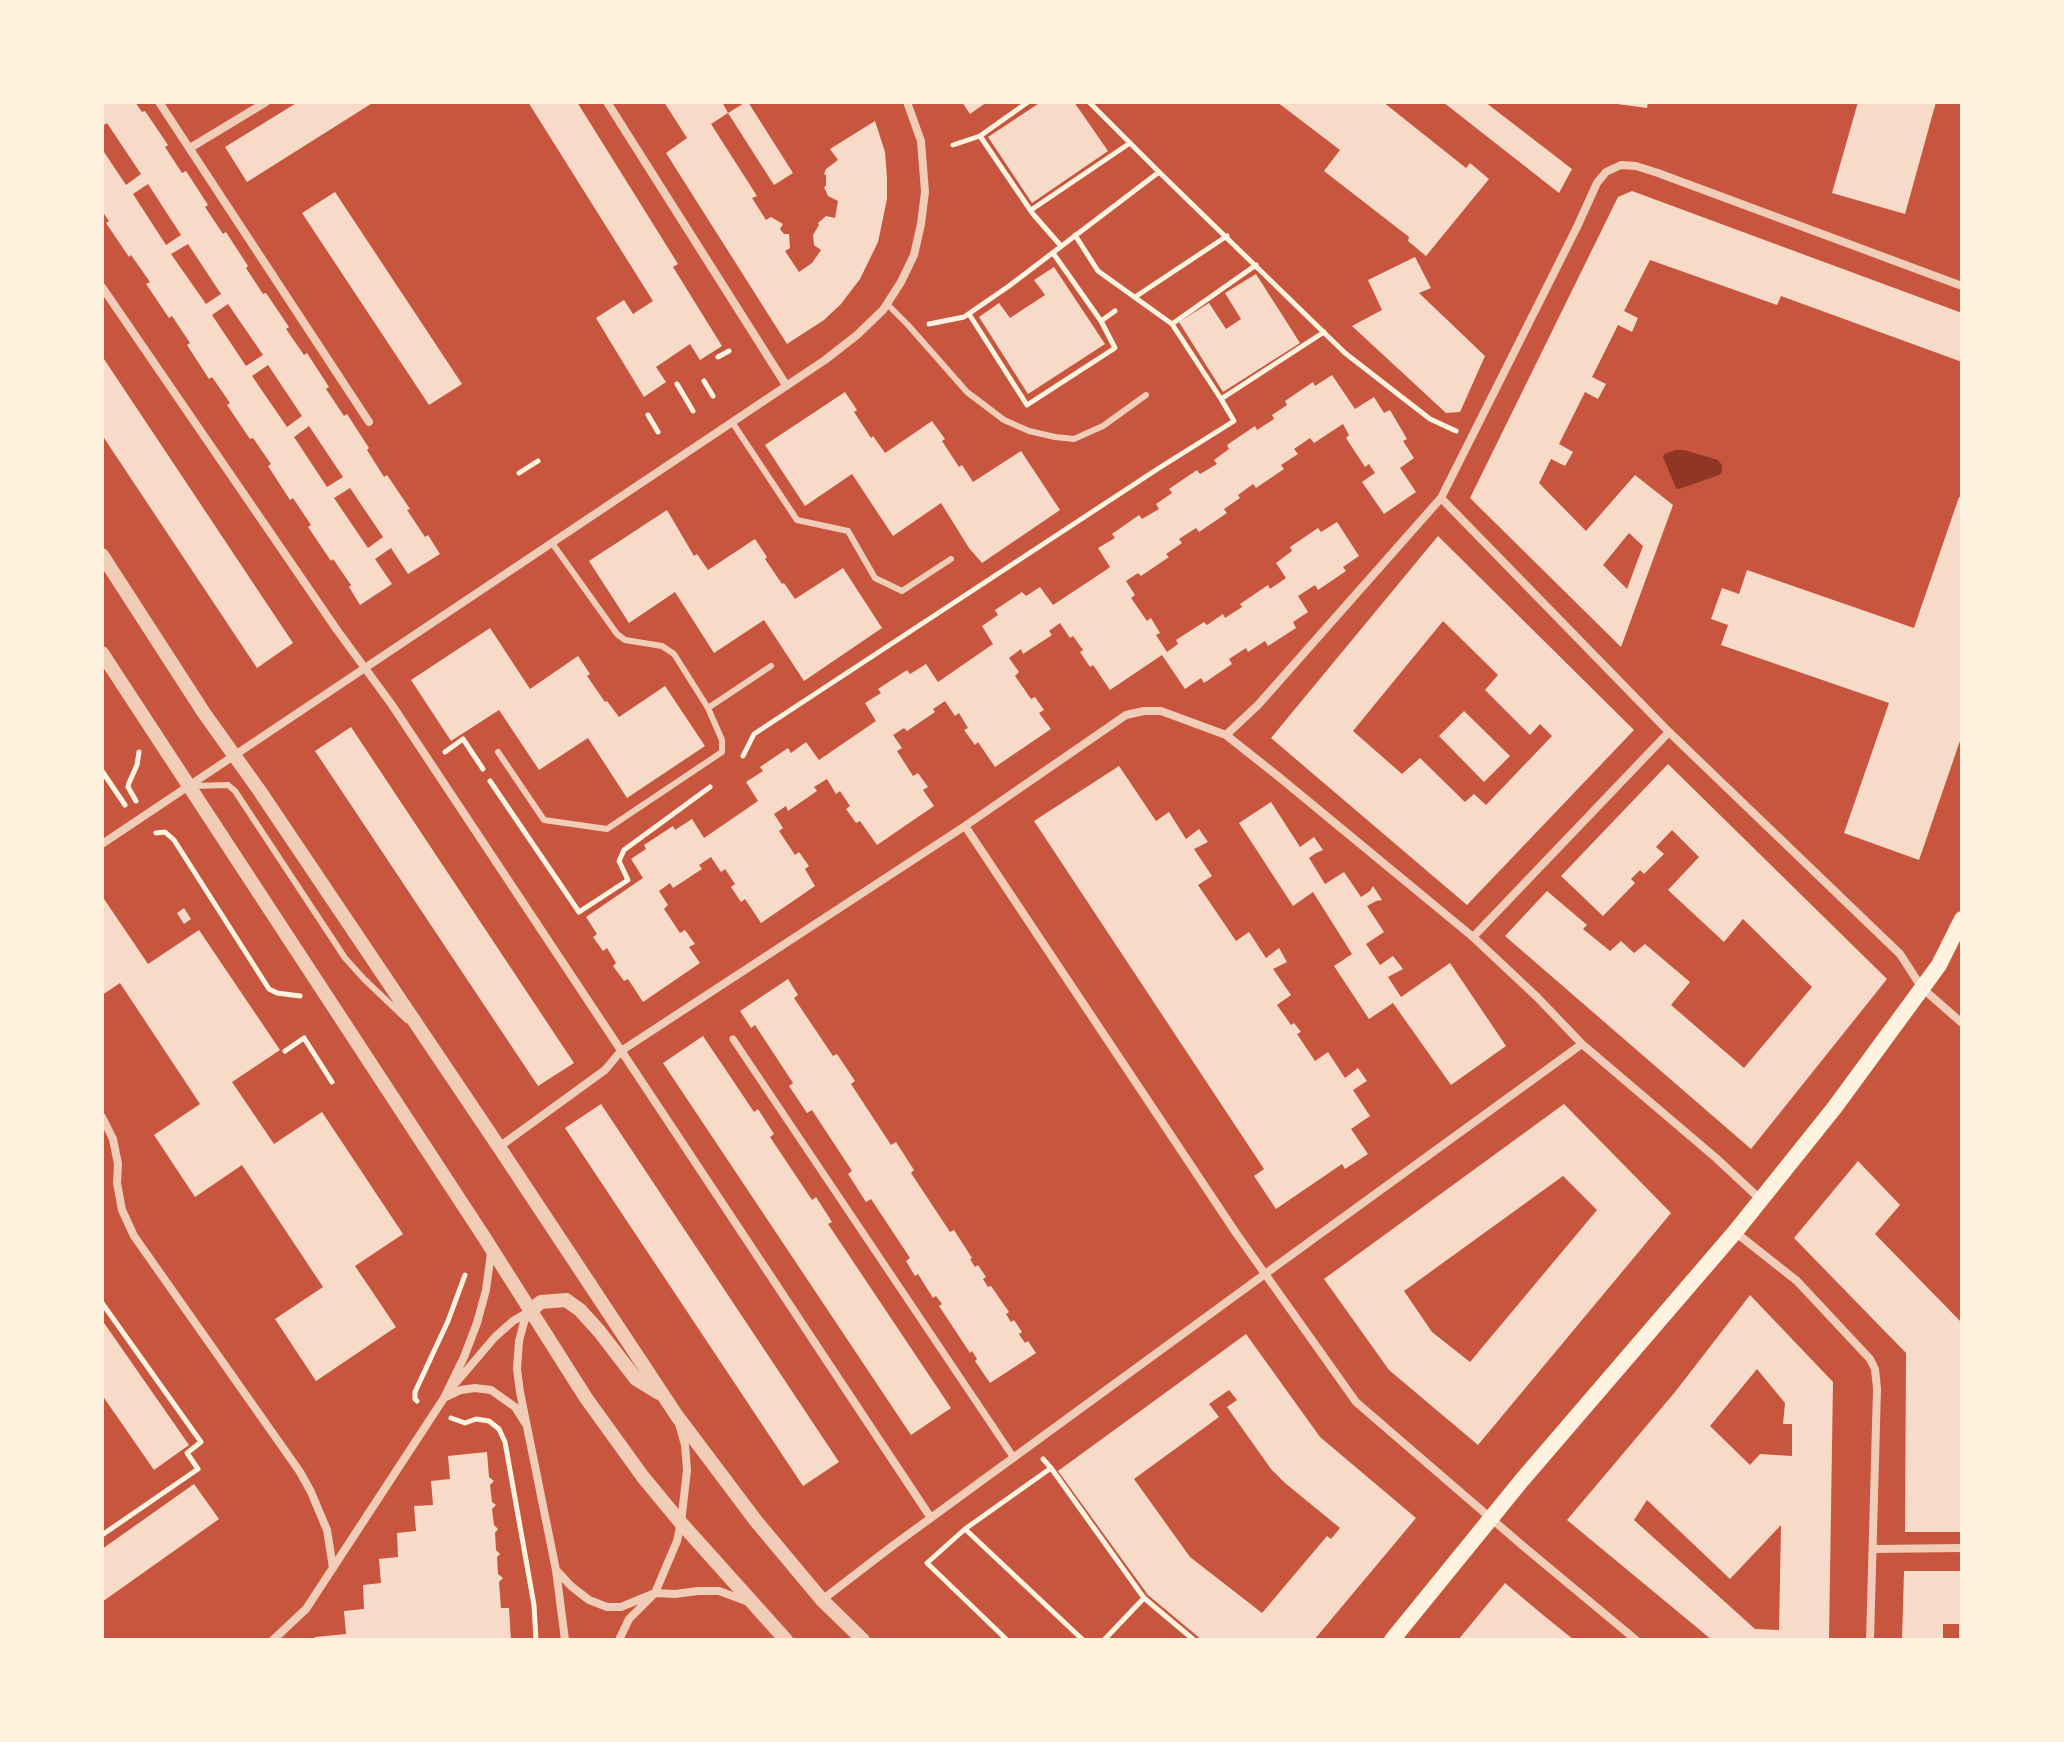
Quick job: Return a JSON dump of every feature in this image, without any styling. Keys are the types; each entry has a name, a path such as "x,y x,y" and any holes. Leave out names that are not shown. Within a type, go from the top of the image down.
{"main road":[{"path":"1392,1640 1491,1518 1735,1232 1835,1107 1939,965 1962,919"}],"street":[{"path":"159,102 369,422"},
{"path":"190,148 266,102"},
{"path":"607,102 786,385"},
{"path":"102,844 825,360 857,335 887,304 914,255 921,224 925,192 921,141 907,102"},
{"path":"1226,735 1258,705 1441,498 1597,183 1606,172 1621,165 1658,173 1962,286"},
{"path":"102,287 337,630 392,705 931,1518"},
{"path":"1441,498 1669,732 1900,954 1922,988 1962,1023"},
{"path":"102,555 204,713 427,1039 677,1416 756,1521 822,1600 863,1640"},
{"path":"102,653 586,1398 643,1477 681,1523 786,1640"},
{"path":"499,1147 605,1070 621,1051 965,826 1126,715 1161,711 1226,735 1279,777 1473,937 1582,1044 1760,1199"},
{"path":"1473,937 1669,732"},
{"path":"965,826 1227,1220 1356,1402 1636,1640"},
{"path":"733,1039 1014,1458"},
{"path":"822,1600 1582,1044"},
{"path":"102,1117 113,1139 122,1210 134,1236 300,1472 327,1530 333,1568"},
{"path":"1735,1232 1797,1281 1870,1359 1875,1369 1870,1640"},
{"path":"444,1398 477,1323 492,1249"},
{"path":"273,1640 306,1609 444,1398 495,1337 541,1302 566,1300 580,1310 636,1379 663,1395"},
{"path":"530,1311 519,1341 517,1369 556,1570 565,1640"},
{"path":"444,1398 461,1390 491,1390 515,1407 530,1431"},
{"path":"619,1640 629,1619 655,1593 677,1541 687,1470 685,1445 677,1416"},
{"path":"1873,1549 1962,1548"},
{"path":"556,1570 589,1600 607,1607 621,1607 655,1593 698,1591 719,1591 755,1605"}],"lane":[{"path":"887,304 967,392 1004,420 1029,431 1074,439 1103,426 1146,395"},
{"path":"732,422 797,520 848,531 875,578 902,591 951,559"},
{"path":"498,752 544,820 607,829 722,752 722,740 708,708 674,654 662,646 625,640 617,634 552,543"},
{"path":"708,708 771,666"},
{"path":"188,787 228,785 235,791 345,958 427,1039"}],"path":[{"path":"953,145 980,136 1028,102"},
{"path":"1089,102 1345,353 1430,419 1472,437"},
{"path":"980,136 1031,210 1061,246"},
{"path":"1031,210 1130,143"},
{"path":"920,325 969,314 1159,172"},
{"path":"737,767 754,734 1234,421 1172,324 1098,271 1075,235"},
{"path":"1135,297 1227,236"},
{"path":"969,314 1027,405 1115,348 1101,321 1053,253"},
{"path":"1172,324 1256,265"},
{"path":"1101,321 1115,311"},
{"path":"1221,399 1324,332"},
{"path":"718,357 729,351"},
{"path":"704,381 713,396"},
{"path":"677,384 693,411"},
{"path":"648,415 658,432"},
{"path":"519,473 538,461"},
{"path":"451,748 463,739 579,912 628,880 619,861 624,850 712,785"},
{"path":"133,797 128,787 139,756 137,744"},
{"path":"102,771 125,805"},
{"path":"157,834 165,832 174,840 269,989 299,995 306,1001"},
{"path":"285,1051 304,1038 332,1082"},
{"path":"418,1403 415,1392 448,1321 467,1269"},
{"path":"102,1303 201,1442 187,1453 198,1469 102,1535"},
{"path":"460,1423 476,1419 489,1421 499,1429 505,1442 534,1605 536,1640"},
{"path":"1032,1445 1144,1598 1194,1640"},
{"path":"1007,1640 927,1563 965,1529 1051,1468"},
{"path":"965,1529 1083,1640"},
{"path":"1104,1640 1144,1598"}],"shaded area":[{"path":"1676,450 1718,460 1722,472 1676,488 1663,457"}],"building":[{"path":"102,102 135,102 142,112 145,111 182,173 186,171 208,205 205,207 223,234 226,232 263,294 266,293 289,327 286,329 304,355 307,353 344,416 347,414 384,477 387,475 425,537 428,535 440,554 408,574 391,548 375,559 392,584 360,605 349,587 351,585 333,559 331,561 308,527 311,525 268,466 271,464 253,438 250,439 212,377 209,379 172,316 169,318 146,284 150,282 106,223 109,221 102,211 102,149 126,185 141,174 107,123 102,126","holes":["148,184 181,235 166,245 133,194","188,244 221,294 206,304 171,254","228,304 263,355 246,366 212,315","268,365 302,416 287,427 252,376","309,426 343,477 327,487 294,437","350,488 383,537 368,548 334,498"]},
{"path":"298,102 374,102 247,182 225,147"},
{"path":"528,102 577,102 678,264 673,267 722,346 700,360 690,344 656,367 666,382 644,397 596,318 624,300 633,314 653,301"},
{"path":"664,102 722,102 728,113 711,124 757,196 752,198 766,220 771,217 783,224 780,229 784,234 789,234 790,248 785,251 799,272 812,263 821,250 814,245 813,235 818,223 826,216 835,218 838,201 828,196 824,187 826,169 838,160 830,149 875,121 885,152 887,178 887,199 878,242 860,279 841,304 824,320 787,344 666,153 687,138"},
{"path":"746,102 793,173 774,185 728,113"},
{"path":"962,102 987,102 970,114"},
{"path":"1041,102 1074,102 1108,151 1032,203 988,137"},
{"path":"1277,102 1383,102 1466,168 1470,163 1489,179 1426,256 1408,241 1409,237 1324,171 1340,150"},
{"path":"1443,102 1485,102 1572,169 1559,193"},
{"path":"1618,102 1648,102 1647,108"},
{"path":"1858,102 1936,102 1905,214 1832,193"},
{"path":"1632,191 1962,313 1962,362 1781,296 1777,305 1650,260 1624,311 1638,318 1632,332 1618,325 1592,377 1606,384 1598,399 1585,392 1559,444 1573,452 1565,466 1551,459 1539,483 1586,531 1635,475 1673,505 1621,647 1470,498 1618,197","holes":["1629,533 1643,546 1627,589 1603,565"]},
{"path":"335,192 462,384 429,405 302,213"},
{"path":"1415,257 1431,288 1419,293 1485,356 1460,412 1446,413 1352,326 1382,310 1368,280"},
{"path":"1054,267 1105,344 1028,394 979,317 999,303 1010,318 1045,295 1034,280"},
{"path":"1256,274 1300,343 1223,392 1179,322 1209,303 1226,329 1241,319 1225,293"},
{"path":"102,356 293,643 257,668 102,435"},
{"path":"1332,375 1355,409 1374,397 1384,413 1390,410 1414,458 1400,468 1416,492 1384,514 1362,482 1375,473 1369,464 1365,467 1346,438 1349,435 1343,424 1314,443 1310,438 1294,449 1298,454 1281,465 1284,469 1256,488 1253,484 1224,509 1227,513 1199,532 1196,528 1179,539 1182,543 1166,554 1169,557 1141,576 1138,573 1126,581 1135,595 1131,598 1147,621 1151,618 1160,633 1156,635 1167,652 1178,644 1176,640 1204,622 1207,625 1223,614 1225,618 1268,585 1270,589 1286,578 1276,563 1292,551 1290,547 1318,528 1321,532 1337,522 1359,556 1343,567 1346,571 1318,590 1315,585 1298,596 1308,612 1293,622 1296,628 1268,646 1265,641 1248,652 1246,648 1229,659 1232,664 1204,683 1201,678 1185,689 1162,655 1110,690 1093,665 1090,667 1073,636 1070,638 1060,623 1049,631 1052,635 1023,654 1021,649 1009,658 1019,672 1015,676 1031,699 1035,697 1044,710 1039,713 1051,729 995,767 978,742 975,745 964,730 968,728 959,713 955,716 945,701 933,709 935,712 907,731 904,728 893,735 902,748 897,751 913,776 918,773 928,787 923,790 934,806 877,845 860,821 856,823 846,809 850,806 840,791 836,794 827,779 814,787 817,791 788,811 786,806 774,814 783,828 779,831 795,855 799,852 809,866 805,869 815,886 761,923 745,899 741,902 731,887 735,884 725,869 721,872 711,857 699,865 702,869 673,888 670,883 659,891 668,905 664,909 680,933 685,930 695,944 689,947 700,963 643,1002 628,979 624,981 613,966 616,963 607,948 603,951 593,937 597,934 586,917 643,878 631,859 646,849 644,845 673,826 675,830 692,819 704,838 758,801 746,782 763,771 760,767 788,748 791,753 806,742 819,760 876,721 865,703 881,693 878,689 907,670 910,674 926,664 938,682 993,644 982,626 998,615 995,610 1022,592 1026,596 1040,587 1053,605 1106,570 1110,567 1098,548 1115,538 1112,534 1139,515 1142,519 1159,509 1156,504 1172,493 1169,489 1197,470 1200,474 1217,464 1214,460 1229,449 1227,445 1255,426 1257,430 1274,419 1272,415 1287,405 1285,401 1313,382 1315,386"},
{"path":"845,392 871,438 873,436 885,453 932,421 959,467 962,465 973,482 1021,451 1060,510 982,563 941,503 893,536 852,474 805,506 765,445"},
{"path":"1959,497 1962,498 1962,735 1919,860 1844,833 1889,703 1721,645 1728,625 1711,619 1722,588 1739,594 1747,570 1914,628"},
{"path":"667,510 694,556 697,554 708,570 755,539 767,557 765,559 795,599 843,568 882,628 804,681 764,620 714,653 675,592 629,623 589,561"},
{"path":"1438,536 1634,730 1467,905 1271,738","holes":["1443,621 1498,675 1485,690 1530,735 1540,724 1552,736 1486,805 1474,794 1465,802 1420,758 1402,774 1353,731"]},
{"path":"490,628 530,689 578,656 590,674 587,676 619,717 665,686 705,746 627,798 588,738 539,770 499,710 451,741 411,680"},
{"path":"1464,711 1510,756 1484,782 1439,736"},
{"path":"351,727 574,1063 538,1086 315,751"},
{"path":"1668,764 1887,979 1751,1149 1505,936 1547,891 1587,925 1583,929 1610,951 1621,941 1634,953 1645,944 1690,982 1671,1005 1744,1068 1812,987 1743,919 1724,942 1668,890 1699,857 1672,830 1656,847 1664,854 1644,874 1640,870 1631,879 1635,883 1603,916 1561,876"},
{"path":"1119,766 1156,821 1169,812 1186,839 1199,829 1208,842 1194,849 1212,876 1198,885 1236,941 1249,932 1266,958 1279,948 1287,962 1273,969 1291,995 1277,1005 1291,1025 1294,1023 1301,1032 1297,1034 1315,1061 1328,1052 1345,1078 1358,1068 1367,1081 1353,1090 1370,1116 1351,1129 1368,1154 1345,1169 1342,1164 1276,1209 1254,1176 1264,1169 1034,821"},
{"path":"1271,802 1300,847 1314,837 1323,850 1309,858 1325,884 1344,872 1361,897 1373,886 1382,900 1367,906 1384,932 1366,944 1380,965 1393,956 1403,969 1388,977 1401,997 1450,963 1506,1046 1451,1085 1393,1003 1369,1019 1334,966 1352,954 1313,892 1293,906 1239,823"},
{"path":"102,896 148,964 199,930 280,1050 232,1082 274,1144 322,1112 403,1234 355,1266 396,1327 316,1381 275,1319 323,1287 242,1165 195,1197 154,1135 200,1104 120,983 102,995"},
{"path":"184,908 191,919 184,924 177,913"},
{"path":"788,979 798,995 794,998 833,1056 837,1054 855,1081 851,1084 891,1145 896,1142 914,1170 911,1173 950,1232 954,1230 975,1267 978,1265 986,1277 983,1279 988,1287 991,1286 1009,1312 1006,1314 1011,1322 1014,1320 1022,1332 1019,1334 1025,1343 1028,1341 1036,1353 990,1383 972,1351 970,1353 939,1306 942,1304 936,1296 933,1298 918,1274 915,1276 906,1261 910,1258 871,1199 866,1202 848,1174 852,1171 812,1110 807,1113 789,1086 793,1083 755,1025 751,1028 740,1011"},
{"path":"703,1036 754,1112 758,1109 774,1134 770,1137 812,1200 816,1197 832,1222 828,1224 951,1408 911,1435 663,1063"},
{"path":"601,1104 839,1462 803,1486 565,1128"},
{"path":"1564,1104 1671,1213 1478,1445 1389,1370 1324,1279","holes":["1563,1176 1597,1210 1470,1362 1432,1332 1404,1291"]},
{"path":"1858,1161 1900,1205 1875,1234 1962,1323 1962,1532 1905,1532 1906,1353 1794,1238"},
{"path":"1750,1295 1833,1382 1829,1640 1712,1640 1567,1520 1675,1392","holes":["1757,1369 1785,1403 1783,1424 1792,1424 1792,1456 1760,1454 1750,1465 1710,1426","1647,1500 1730,1579 1781,1525 1779,1630 1755,1629 1634,1520"]},
{"path":"102,1320 189,1445 154,1470 102,1395"},
{"path":"1246,1334 1320,1437 1416,1518 1314,1640 1202,1640 1148,1595 1058,1471","holes":["1229,1390 1237,1400 1227,1407 1271,1469 1340,1528 1331,1539 1327,1536 1262,1613 1190,1557 1134,1479 1219,1417 1209,1404"]},
{"path":"487,1452 489,1477 494,1481 490,1485 492,1502 496,1505 492,1509 494,1525 498,1529 495,1533 496,1550 500,1554 497,1557 498,1574 503,1578 499,1582 501,1608 509,1608 511,1640 315,1640 315,1637 346,1634 344,1611 364,1609 363,1585 381,1583 379,1559 398,1557 397,1533 416,1531 414,1506 433,1505 431,1481 450,1479 448,1456"},
{"path":"194,1484 219,1519 102,1602 102,1549"},
{"path":"1904,1571 1962,1571 1962,1640 1959,1640 1959,1624 1943,1624 1943,1640 1902,1640"},
{"path":"1505,1583 1543,1615 1574,1640 1458,1640"}]}
